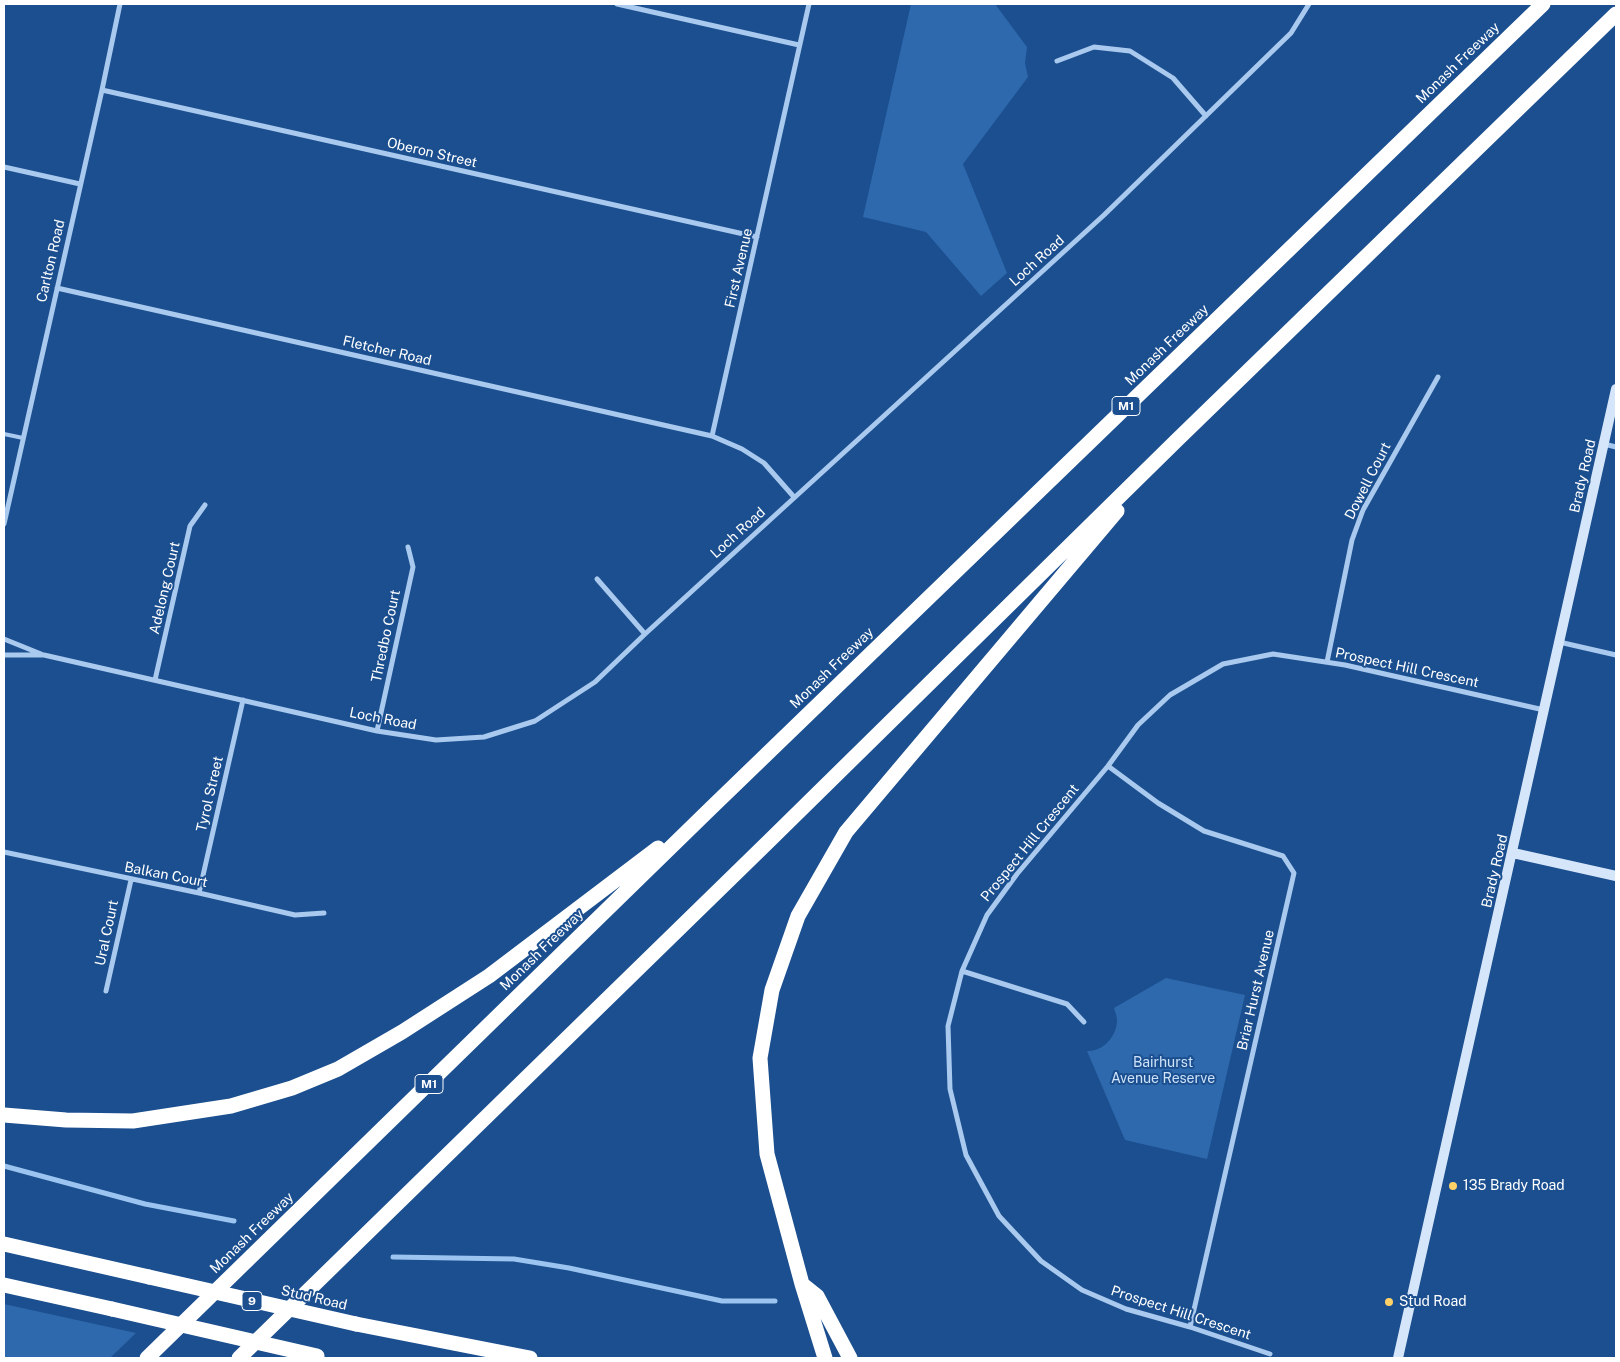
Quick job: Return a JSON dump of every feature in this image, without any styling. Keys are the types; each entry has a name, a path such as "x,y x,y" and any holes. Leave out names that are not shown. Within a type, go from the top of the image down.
{"highway":[{"name":"Monash Freeway","path":"147,1358 710,809 1543,4"},
{"path":"239,1358 1178,439 1616,14"},
{"path":"825,1358 802,1284 767,1154 760,1058 772,990 798,916 846,832 1178,439"},
{"path":"4,1115 66,1120 133,1121 231,1106 292,1088 338,1069 402,1032 489,976 710,809"},
{"name":"Stud Road","path":"4,1244 356,1324 530,1358"},
{"path":"802,1284 817,1296 850,1358"},
{"path":"4,1285 323,1357"}],"main road":[{"name":"Brady Road","path":"1398,1358 1616,389"},
{"path":"1513,853 1616,876"}],"street":[{"name":"Carlton Road","path":"4,524 5,510 23,438 120,4"},
{"path":"617,4 799,45"},
{"name":"First Avenue","path":"712,436 809,4"},
{"name":"Loch Road","path":"4,639 44,655 377,731 436,740 484,737 535,722 595,682 645,634 1104,215 1290,33 1309,4"},
{"path":"1057,61 1094,47 1130,51 1173,78 1206,116"},
{"name":"Oberon Street","path":"102,90 757,237"},
{"path":"4,167 80,184"},
{"name":"Fletcher Road","path":"57,288 712,436"},
{"name":"Dowell Court","path":"1327,662 1352,540 1363,510 1438,377"},
{"path":"712,436 742,449 764,463 794,498"},
{"path":"1604,444 1616,447"},
{"name":"Adelong Court","path":"155,680 190,526 205,505"},
{"name":"Thredbo Court","path":"377,731 413,567 408,547"},
{"path":"597,578 645,634"},
{"path":"1560,642 1616,655"},
{"name":"Prospect Hill Crescent","path":"1270,1354 1190,1327 1126,1309 1082,1290 1041,1261 998,1216 966,1155 950,1089 948,1026 962,971 987,915 1017,874 1108,766 1138,725 1170,695 1223,664 1273,654 1327,662 1545,710"},
{"name":"Loch Road","path":"4,655 44,655"},
{"name":"Tyrol Street","path":"199,893 243,700"},
{"name":"Briar Hurst Avenue","path":"1108,766 1158,803 1204,831 1283,856 1294,873 1190,1327"},
{"name":"Balkan Court","path":"4,852 199,893 295,916 324,913"},
{"name":"Ural Court","path":"106,991 131,880"},
{"path":"962,971 1067,1004 1084,1022"}],"lane":[{"path":"4,434 23,438"}],"green space":[{"path":"911,4 995,4 1027,47 1025,63 1028,77 963,164 1007,273 981,296 926,232 863,217"},
{"name":"Bairhurst Avenue Reserve","path":"1166,978 1245,995 1207,1159 1125,1140 1087,1051 1093,1051 1104,1046 1112,1037 1117,1020 1114,1008"},
{"path":"4,1304 136,1333 110,1358 4,1358"}],"waterway":[{"path":"4,1166 145,1204 234,1221"},
{"path":"393,1257 514,1259 569,1268 722,1301 775,1301"}],"place":[{"name":"135 Brady Road","path":"1453,1186"},
{"name":"Stud Road","path":"1389,1302"}]}
